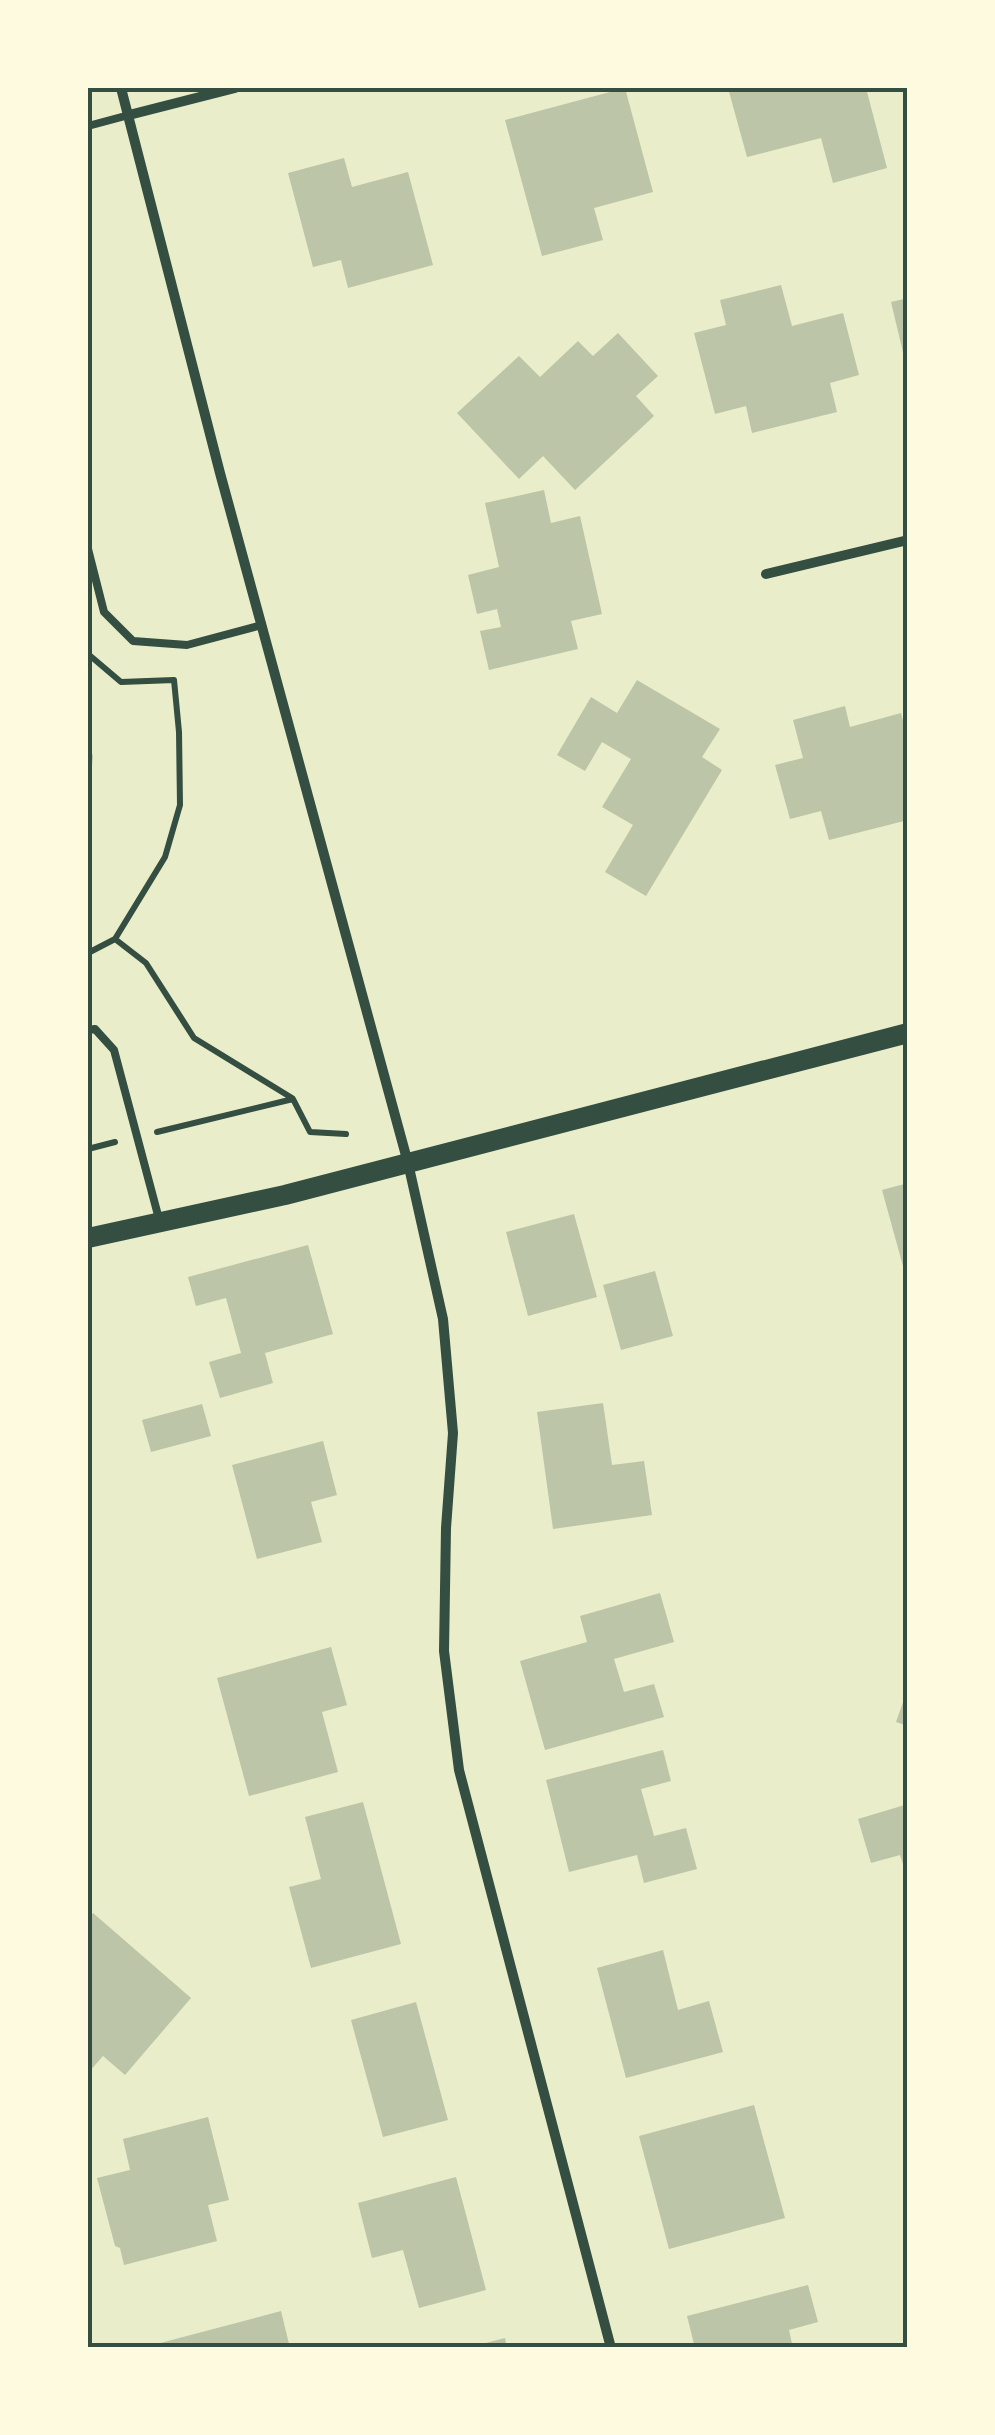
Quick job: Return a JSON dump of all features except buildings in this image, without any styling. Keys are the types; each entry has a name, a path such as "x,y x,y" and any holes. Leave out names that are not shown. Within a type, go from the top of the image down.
{"main road":[{"path":"88,1238 286,1196 908,1033"}],"street":[{"path":"122,88 408,1163 443,1319 454,1433 446,1528 444,1652 459,1770 611,2348"},
{"path":"129,116 235,88"},
{"path":"766,574 908,540"}],"lane":[{"path":"88,126 129,116"},
{"path":"88,549 104,612 133,640 187,645 262,625"},
{"path":"88,1030 95,1030 114,1050 160,1224"}],"path":[{"path":"88,654 122,682 174,680 180,805 165,856 115,939 88,953"},
{"path":"115,939 146,962 194,1038 293,1099 310,1132 346,1134"},
{"path":"88,1149 293,1099"}]}
